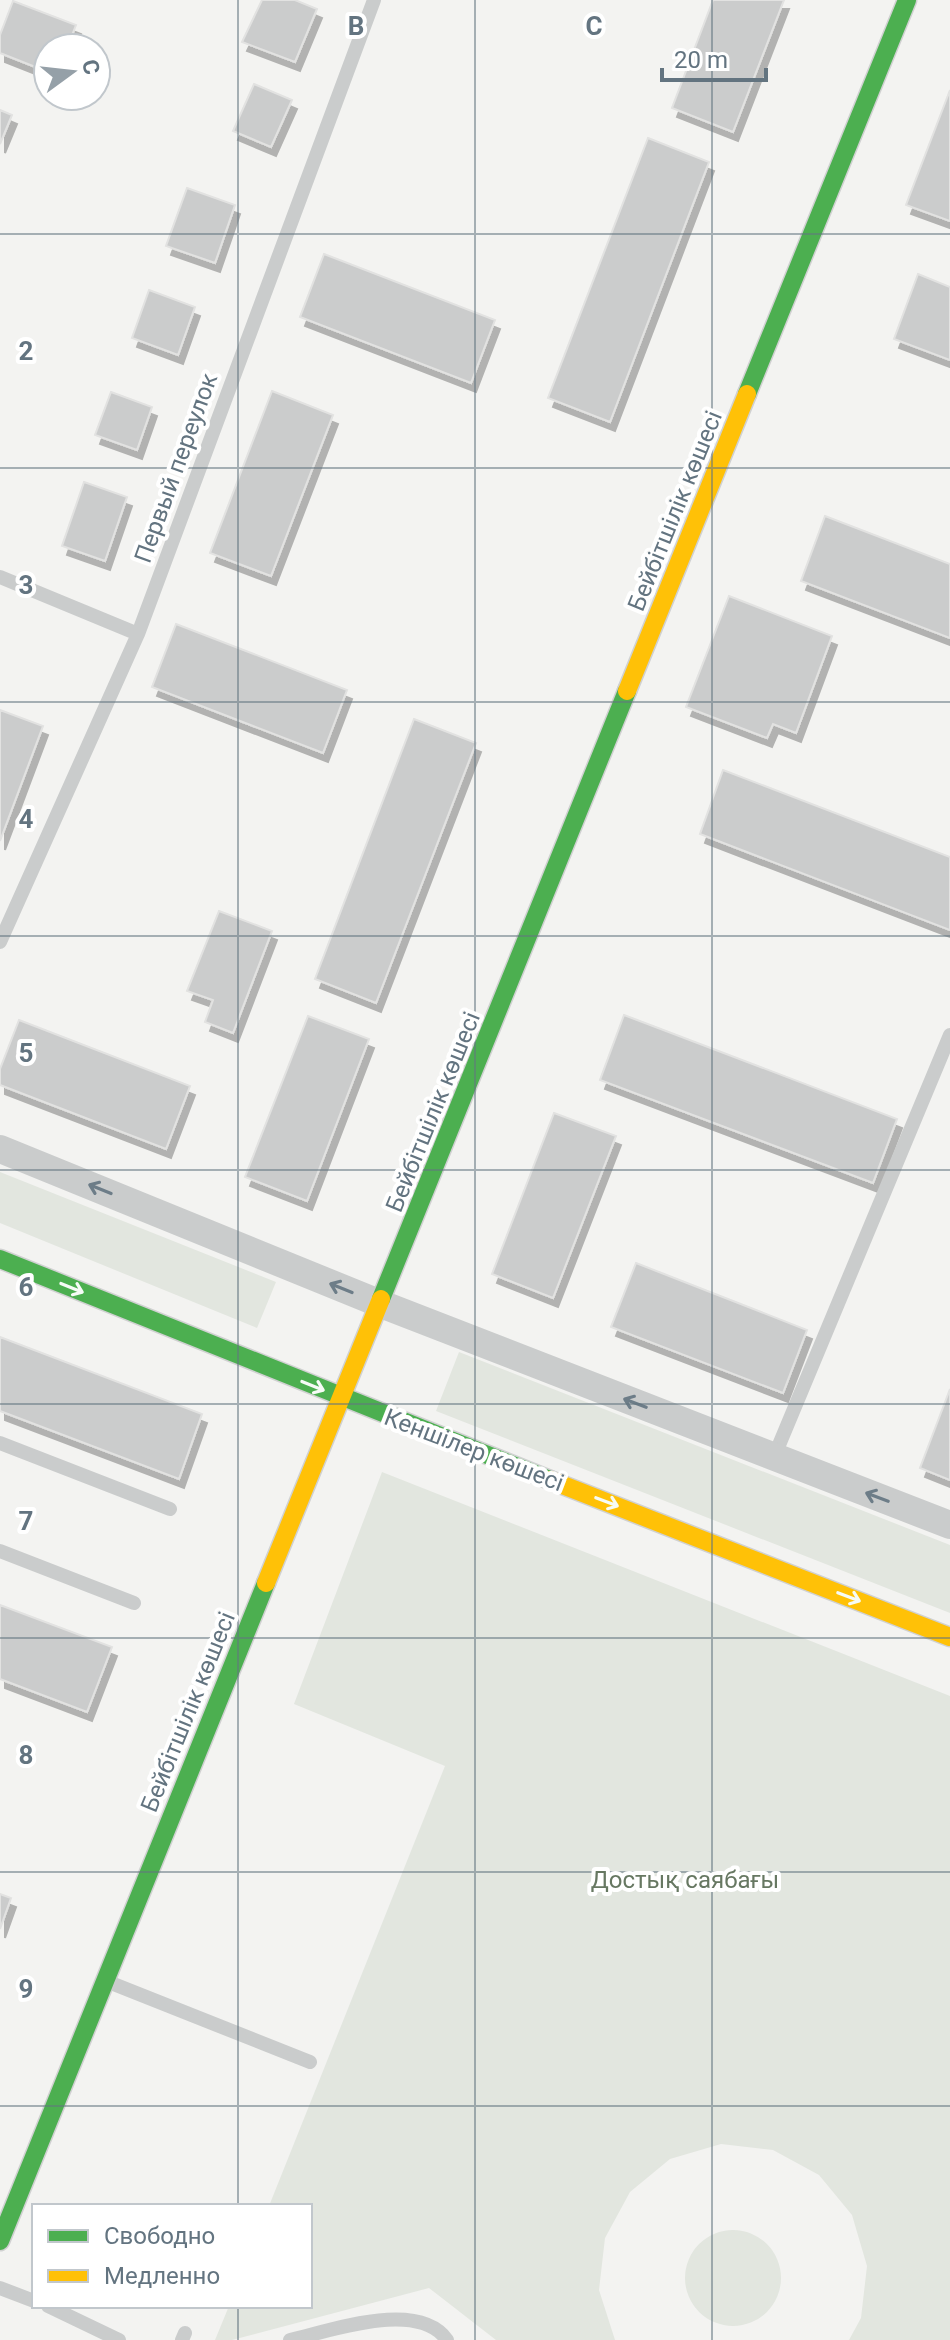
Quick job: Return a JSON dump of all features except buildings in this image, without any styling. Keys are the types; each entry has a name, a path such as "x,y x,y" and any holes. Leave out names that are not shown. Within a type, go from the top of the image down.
{"street":[{"name":"Бейбітшілік көшесі","path":"0,2241 907,0"},
{"path":"0,1149 381,1304 950,1525"},
{"name":"Кеншілер көшесі","path":"0,1259 342,1398 950,1637"}],"lane":[{"name":"Первый переулок","path":"0,942 138,634 374,0"},
{"path":"0,577 138,634"},
{"path":"774,1457 950,1035"},
{"path":"0,1443 170,1509"},
{"path":"0,1551 134,1603"},
{"path":"105,1981 310,2062"},
{"path":"0,2288 32,2300"},
{"path":"52,2308 119,2340"},
{"path":"290,2340 387,2319 415,2319 441,2332 447,2340"}],"green space":[{"path":"0,1172 276,1282 257,1328 0,1223"},
{"path":"459,1352 950,1545 950,1613 436,1411"},
{"name":"Достық саябағы","path":"382,1472 950,1696 950,2340 849,2340 861,2318 867,2266 852,2215 819,2175 773,2150 721,2144 670,2159 630,2192 605,2238 599,2290 615,2340 496,2340 429,2288 232,2340 215,2340 228,2308 312,2308 312,2204 270,2204 445,1766 294,1704"},
{"path":"733,2230 751,2233 767,2244 778,2260 781,2278 778,2296 767,2312 751,2323 733,2326 715,2323 699,2312 688,2296 685,2278 688,2260 699,2244 715,2233"}],"traffic: fast":[{"path":"747,394 907,0"},
{"path":"381,1299 627,691"},
{"path":"0,1259 550,1480"},
{"path":"0,2241 266,1583"}],"traffic: slow":[{"path":"627,691 747,394"},
{"path":"266,1583 381,1299"},
{"path":"550,1480 950,1637"}]}
